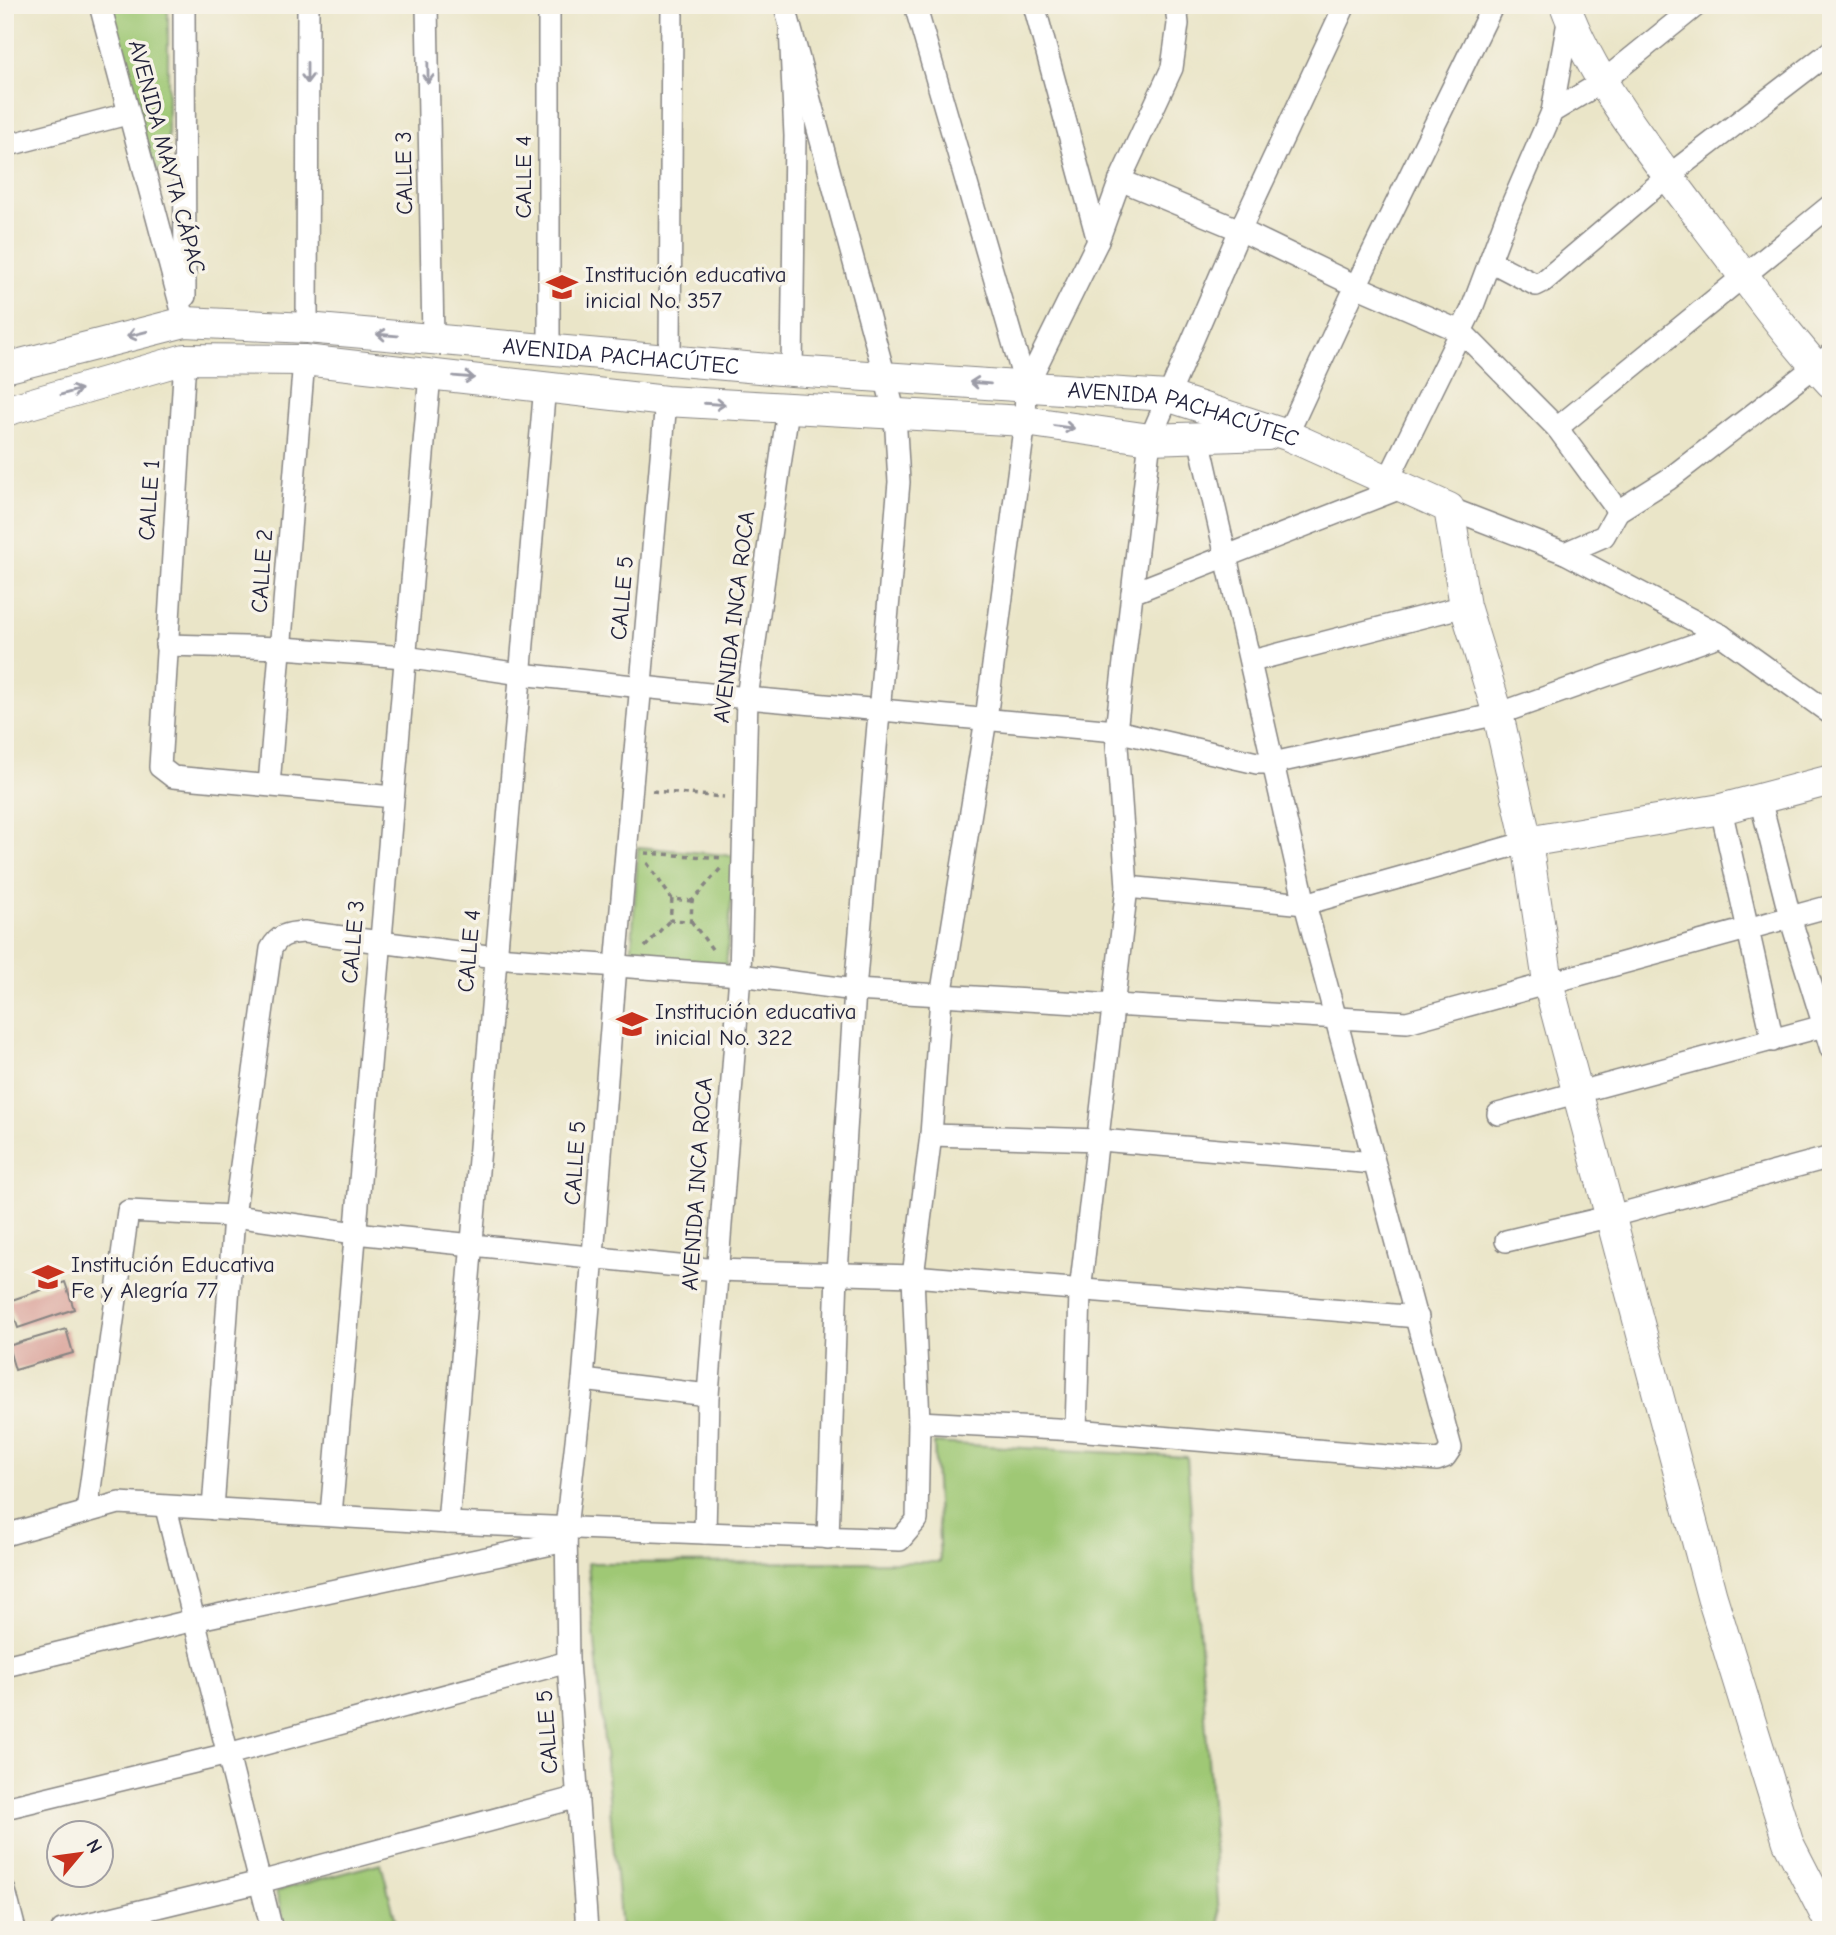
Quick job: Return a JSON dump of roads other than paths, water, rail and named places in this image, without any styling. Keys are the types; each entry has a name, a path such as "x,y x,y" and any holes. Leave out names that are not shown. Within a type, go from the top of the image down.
{"street":[{"name":"AVENIDA MAYTA CÁPAC","path":"100,5 127,114 185,322"},
{"path":"184,5 185,322"},
{"path":"307,328 308,5"},
{"name":"CALLE 3","path":"426,5 433,339"},
{"name":"CALLE 4","path":"549,5 549,349"},
{"path":"670,360 672,5"},
{"path":"5,1535 120,1503 166,1508 448,1523 566,1534 705,1533 900,1540 918,1520 919,1422 913,1276 931,1135 941,997 986,719 1026,421 1026,387 915,5"},
{"path":"1034,5 1098,241"},
{"path":"1026,387 1098,241 1120,180 1172,68 1178,23 1176,5"},
{"path":"1076,1430 1080,1292 1100,1140 1112,1007 1127,887 1116,731 1150,439 1240,230 1345,5"},
{"path":"1493,5 1356,286 1287,435 1397,482 1449,508 1565,553 1721,635 1831,714"},
{"path":"1552,112 1602,82 1697,5"},
{"path":"1565,553 1604,536 1618,511 1669,480 1825,368 1744,276 1668,176 1602,82 1567,10"},
{"path":"1132,593 1397,482 1552,112 1567,10"},
{"path":"788,16 795,136 792,371"},
{"path":"788,16 895,414 899,482 895,548 877,709 855,990 837,1273 828,1538"},
{"path":"1490,261 1536,285 1668,176 1831,51"},
{"path":"5,146 127,114"},
{"path":"1120,180 1240,230 1356,286 1462,331 1556,428 1618,511"},
{"path":"1556,428 1831,205"},
{"name":"AVENIDA PACHACÚTEC","path":"5,368 185,322 307,328 792,371 885,375 1167,396 1287,435"},
{"name":"AVENIDA PACHACÚTEC","path":"5,411 185,359 304,360 545,385 666,401 1026,421 1150,439 1287,435"},
{"name":"CALLE 1","path":"185,359 160,767 173,777 269,785"},
{"name":"CALLE 2","path":"269,785 283,648 304,360"},
{"name":"CALLE 3","path":"331,1515 430,374"},
{"name":"CALLE 4","path":"448,1523 545,385"},
{"name":"CALLE 5","path":"587,1930 568,1662 566,1534 594,1256 616,966 666,401"},
{"name":"AVENIDA INCA ROCA","path":"705,1533 708,1395 740,975 747,698 788,409"},
{"path":"919,1422 1076,1430 1437,1460 1445,1457 1451,1448 1450,1434 1305,904 1252,661 1199,438"},
{"path":"1449,508 1465,606 1498,714 1527,842 1548,982 1720,1623 1788,1842 1831,1926"},
{"path":"1252,661 1465,606"},
{"path":"166,645 283,648 405,657 520,674 747,698 1116,731 1256,763 1273,763 1498,714 1721,635"},
{"path":"1127,887 1305,904 1527,842 1721,809 1831,780"},
{"path":"269,785 393,797"},
{"path":"1760,799 1790,917 1827,1025 1831,1049"},
{"path":"1721,809 1773,1041"},
{"path":"213,1509 234,1216 271,949 278,937 303,932 495,957 740,975 855,990 941,997 1407,1022 1831,906"},
{"path":"1498,1114 1827,1025"},
{"path":"931,1135 1100,1140 1374,1163"},
{"path":"1506,1241 1612,1216 1831,1157"},
{"path":"87,1511 128,1211 234,1216 355,1233 717,1270 913,1276 1080,1292 1418,1317"},
{"path":"583,1380 708,1395"},
{"path":"166,1508 272,1930"},
{"path":"5,1666 566,1534"},
{"path":"5,1808 228,1754 568,1662"},
{"path":"62,1930 260,1882 578,1797"},
{"path":"5,1891 15,1930"}],"place":[{"name":"Institución educativa inicial No. 357","path":"562,287"},
{"name":"Institución educativa inicial No. 322","path":"632,1024"},
{"name":"Institución Educativa Fe y Alegría 77","path":"48,1277"}]}
